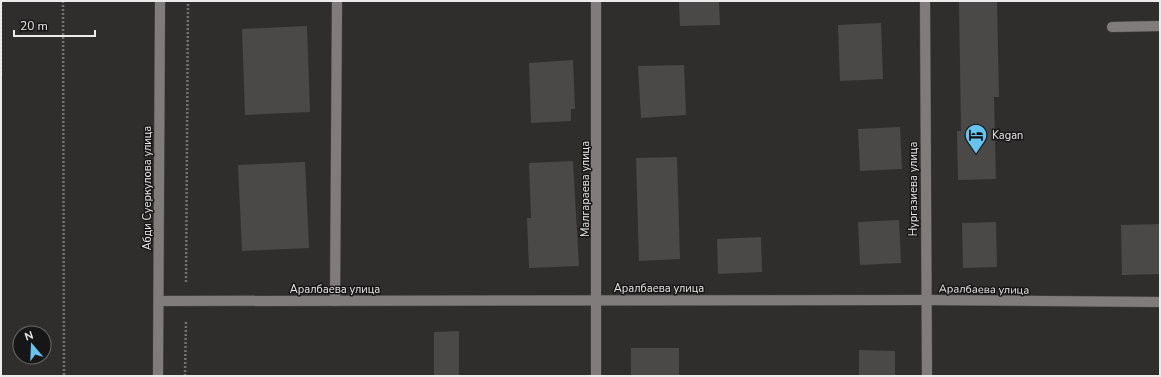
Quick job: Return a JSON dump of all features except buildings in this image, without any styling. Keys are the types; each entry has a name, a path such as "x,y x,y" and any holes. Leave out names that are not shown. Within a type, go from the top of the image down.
{"street":[{"name":"Абди Суеркулова улица","path":"158,376 160,1"},
{"path":"335,301 337,1"},
{"name":"Малгараева улица","path":"596,1 596,376"},
{"name":"Нургазиева улица","path":"924,1 927,376"},
{"path":"1112,27 1160,26"},
{"name":"Аралбаева улица","path":"159,301 926,300 1160,302"}],"path":[{"path":"1,75 2,1"},
{"path":"63,1 64,376"},
{"path":"185,376 188,1"}],"place":[{"name":"Kagan","path":"976,154"}]}
